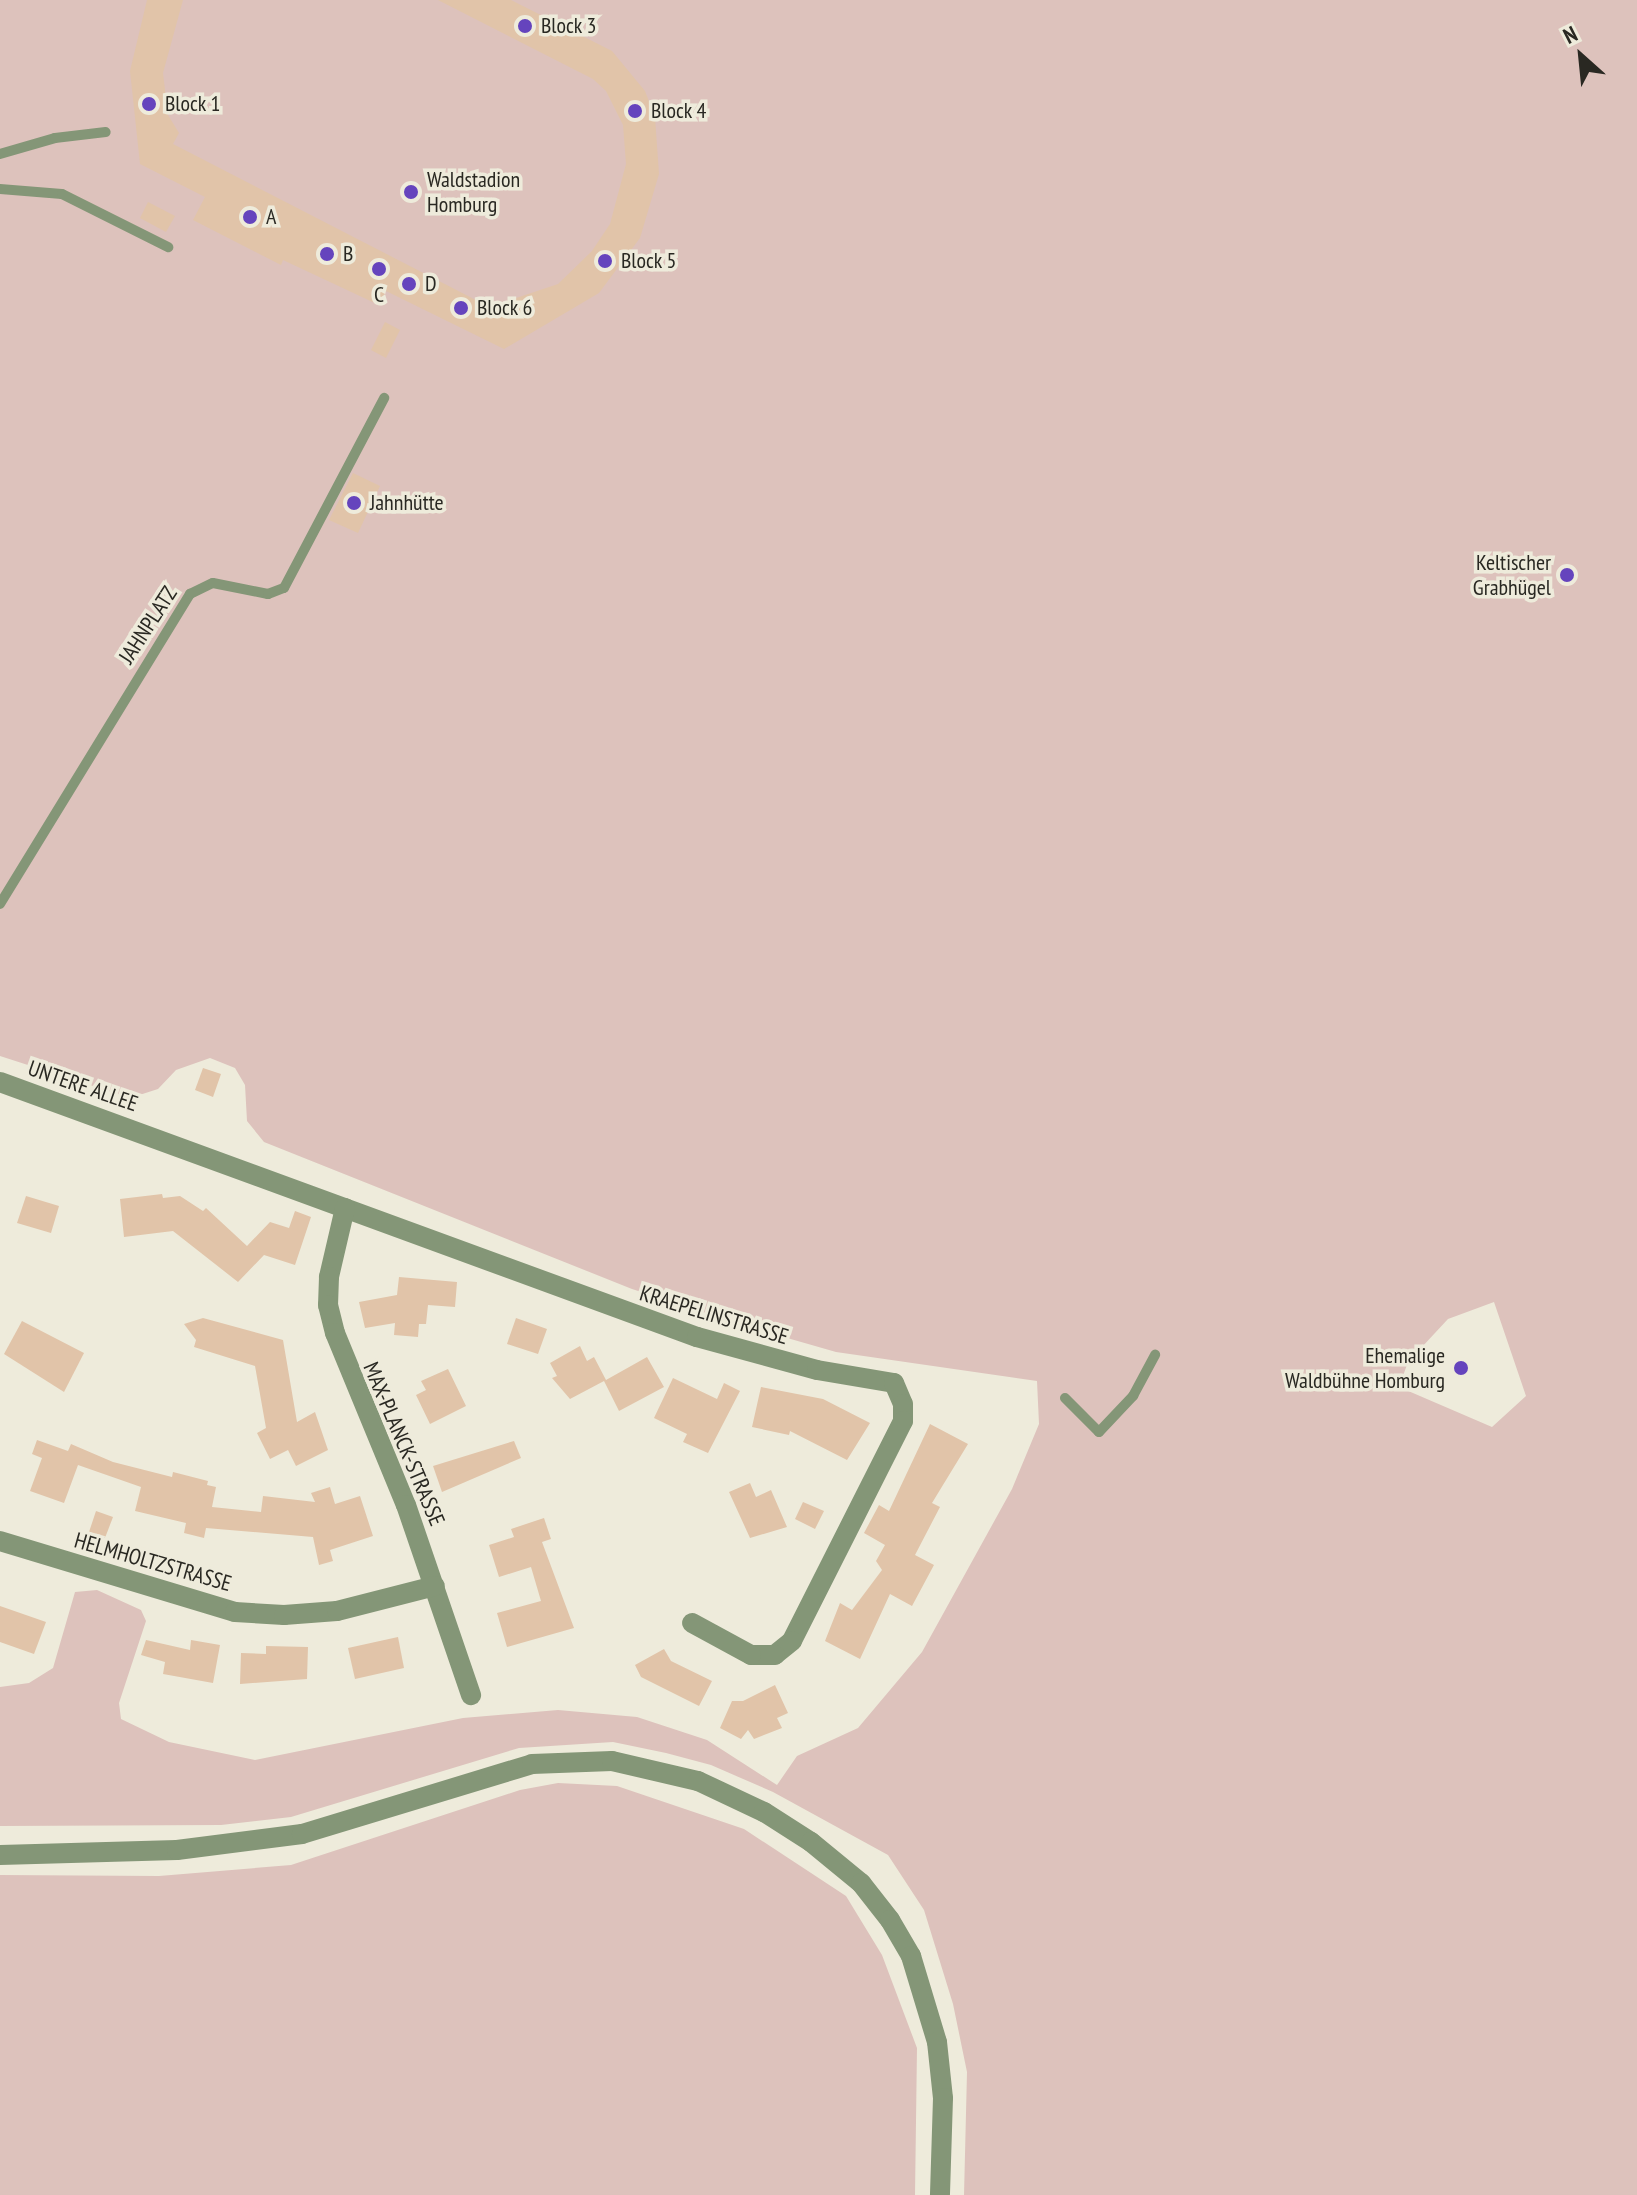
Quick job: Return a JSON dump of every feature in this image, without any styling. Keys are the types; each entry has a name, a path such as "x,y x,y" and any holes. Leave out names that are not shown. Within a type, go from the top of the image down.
{"street":[{"name":"UNTERE ALLEE","path":"0,1082 150,1134"},
{"name":"KRAEPELINSTRASSE","path":"150,1134 697,1337 817,1370 894,1383 903,1404 903,1421 792,1641 775,1655 751,1655 692,1623"},
{"name":"MAX-PLANCK-STRASSE","path":"345,1208 328,1305 345,1366 392,1468 471,1695"},
{"name":"HELMHOLTZSTRASSE","path":"0,1541 235,1612 284,1615 337,1611 435,1586"},
{"path":"0,1855 177,1850 302,1834 489,1774 545,1762 612,1761 698,1781 764,1812 811,1842 861,1883 890,1920 911,1956 937,2042 943,2098 940,2195"}],"lane":[{"path":"0,154 55,138 106,132"},
{"path":"0,189 62,194 168,247"},
{"name":"JAHNPLATZ","path":"0,904 190,594 213,583 268,594 284,588 384,398"},
{"path":"1065,1398 1099,1432 1133,1396 1155,1355"}],"shaded area":[{"path":"0,0 1637,0 1637,2195 964,2195 967,2072 953,2004 924,1910 888,1855 773,1792 711,1765 666,1753 613,1742 519,1748 291,1817 221,1825 0,1826 0,1687 29,1683 53,1668 75,1592 97,1590 141,1610 146,1621 119,1703 121,1719 169,1742 255,1760 463,1718 558,1710 637,1717 707,1740 777,1785 797,1756 858,1728 922,1652 1012,1489 1039,1424 1037,1381 836,1352 752,1328 632,1289 264,1142 247,1121 245,1085 235,1068 210,1058 176,1070 158,1089 130,1098 0,1056","holes":["1494,1302 1526,1396 1492,1427 1399,1387 1408,1362 1448,1319"]},
{"path":"558,1783 617,1786 744,1829 846,1896 882,1955 917,2048 915,2195 0,2195 0,1875 159,1876 291,1865 520,1790"}],"building":[{"path":"147,0 183,0 163,73 168,115 179,133 173,144 503,314 510,300 558,284 592,251 610,224 626,164 623,125 606,91 593,79 438,0 511,0 612,51 645,91 655,117 659,174 640,238 599,293 504,349 386,291 379,305 283,260 281,265 193,220 205,197 140,164 130,71"},
{"path":"148,202 175,216 166,232 140,218"},
{"path":"385,322 400,330 386,358 371,350"},
{"name":"Jahnhütte","path":"353,473 380,486 358,533 329,520"},
{"path":"203,1068 221,1074 213,1097 195,1090"},
{"path":"162,1194 163,1198 180,1196 203,1211 206,1208 247,1246 270,1222 289,1228 295,1211 311,1217 295,1265 264,1255 238,1282 173,1231 124,1237 120,1199"},
{"path":"26,1196 59,1206 51,1233 17,1223"},
{"path":"399,1277 457,1282 455,1307 428,1305 426,1324 419,1324 418,1337 394,1335 395,1323 365,1328 359,1302 397,1295"},
{"path":"203,1318 283,1340 297,1422 315,1412 328,1450 296,1466 288,1450 270,1459 257,1433 266,1428 255,1366 194,1347 196,1340 184,1324"},
{"path":"516,1318 547,1329 538,1354 507,1344"},
{"path":"22,1321 84,1353 64,1392 4,1354"},
{"path":"580,1346 587,1361 594,1357 606,1380 647,1357 664,1387 619,1411 604,1381 570,1399 552,1378 557,1376 550,1363"},
{"path":"448,1369 466,1406 430,1424 416,1395 426,1390 421,1381"},
{"path":"673,1378 717,1399 724,1383 740,1391 708,1453 683,1442 687,1434 654,1418"},
{"path":"761,1387 823,1399 870,1423 847,1460 790,1431 789,1435 752,1427"},
{"path":"930,1424 968,1444 932,1503 940,1507 915,1555 934,1565 912,1606 890,1594 860,1659 825,1641 840,1603 852,1610 882,1570 876,1561 885,1545 864,1533 879,1505 889,1511"},
{"path":"37,1440 68,1451 71,1444 113,1462 172,1477 173,1472 208,1481 207,1485 216,1487 212,1507 261,1512 263,1496 315,1502 311,1493 330,1487 335,1504 360,1496 373,1536 330,1550 333,1561 319,1565 313,1537 206,1528 204,1538 184,1533 186,1523 135,1511 141,1487 78,1465 64,1503 30,1491 42,1458 32,1454"},
{"path":"514,1441 521,1458 442,1492 433,1466"},
{"path":"750,1483 756,1497 771,1490 787,1527 750,1538 729,1492"},
{"path":"803,1502 824,1511 815,1529 795,1519"},
{"path":"96,1511 113,1517 105,1538 89,1532"},
{"path":"544,1518 551,1539 542,1542 574,1628 507,1647 497,1613 541,1601 531,1567 499,1577 489,1545 514,1537 511,1529"},
{"path":"0,1606 46,1622 34,1654 0,1642"},
{"path":"398,1637 404,1668 355,1679 348,1648"},
{"path":"146,1640 190,1650 191,1640 220,1645 213,1683 163,1674 165,1662 141,1655"},
{"path":"266,1646 308,1647 307,1679 240,1684 241,1653 266,1654"},
{"path":"664,1649 671,1661 712,1681 699,1706 641,1677 635,1665"},
{"path":"775,1685 788,1713 777,1718 782,1728 754,1739 748,1730 741,1739 720,1728 732,1701 743,1701"}],"place":[{"name":"Block 3","path":"525,26"},
{"name":"Block 1","path":"149,104"},
{"name":"Block 4","path":"635,111"},
{"name":"Waldstadion Homburg","path":"411,192"},
{"name":"A","path":"250,217"},
{"name":"B","path":"327,254"},
{"name":"Block 5","path":"605,261"},
{"name":"C","path":"379,269"},
{"name":"D","path":"409,284"},
{"name":"Block 6","path":"461,308"},
{"name":"Jahnhütte","path":"354,503"},
{"name":"Keltischer Grabhügel","path":"1567,575"},
{"name":"Ehemalige Waldbühne Homburg","path":"1461,1368"}]}
